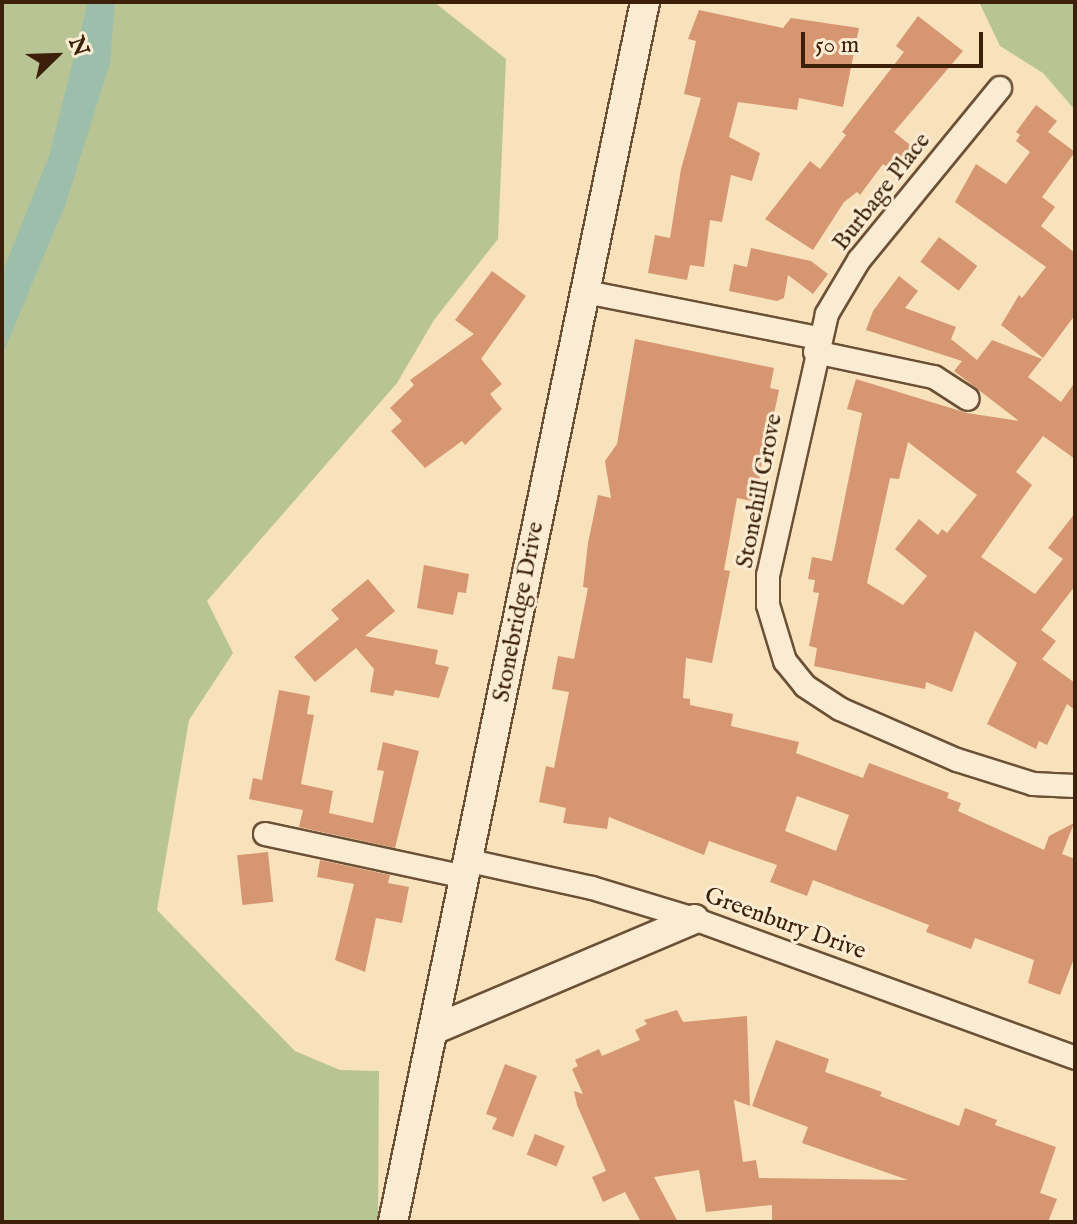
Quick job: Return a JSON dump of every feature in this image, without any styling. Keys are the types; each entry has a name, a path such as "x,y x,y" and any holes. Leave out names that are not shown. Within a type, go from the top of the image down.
{"street":[{"name":"Stonebridge Drive","path":"393,1222 645,2"},
{"name":"Burbage Place","path":"816,345 859,260 1000,88"},
{"path":"586,292 816,345 934,377 968,399"},
{"name":"Stonehill Grove","path":"816,345 768,575 774,638 785,661 805,686 889,733 1033,784 1075,786"},
{"name":"Greenbury Drive","path":"265,834 592,888 694,919 1075,1058"},
{"path":"433,1030 694,919"}],"green space":[{"path":"2,2 434,2 506,59 498,239 434,320 397,383 207,601 233,653 189,720 157,910 295,1051 340,1070 379,1071 378,1222 2,1222"},
{"path":"979,2 1075,2 1075,110 1043,73 1000,46"}],"shaded area":[{"path":"88,2 115,2 110,63 65,206 2,355 2,273 49,156"}],"building":[{"path":"699,10 783,28 791,18 859,28 843,107 799,98 797,110 738,102 729,137 760,153 752,181 731,175 722,222 710,220 704,267 690,265 687,280 648,273 655,235 670,238 681,169 701,98 684,94 696,41 688,39"},
{"path":"918,16 963,51 894,132 914,148 895,173 883,164 860,195 857,192 844,202 813,250 765,219 810,161 820,169 846,135 842,132 904,52 896,46"},
{"path":"1036,105 1057,121 1048,132 1075,152 1042,197 1055,207 1041,226 1075,253 1075,315 1043,358 1001,325 1019,295 1022,298 1046,267 955,202 976,164 1006,184 1030,152 1016,141 1020,135 1016,132"},
{"path":"939,237 977,266 959,291 920,262"},
{"path":"751,248 811,261 828,274 813,294 788,275 784,298 777,301 729,291 734,264 747,267"},
{"path":"492,271 526,296 481,359 502,384 490,394 502,409 465,445 462,441 425,468 391,431 402,421 390,408 414,385 410,380 474,334 455,320"},
{"path":"899,276 918,291 905,308 956,327 951,339 977,360 992,340 1042,359 1028,377 1061,402 1075,382 1075,459 1043,436 1016,472 1032,485 981,557 1035,594 1063,559 1048,548 1075,513 1075,586 1041,630 1056,641 1042,659 1075,683 1075,710 1067,704 1047,745 1039,741 1036,749 987,724 1017,663 975,631 952,692 926,682 925,689 814,666 817,648 809,646 819,593 813,592 815,580 808,579 812,557 832,561 862,413 847,409 856,379 967,413 1019,421 954,371 962,361 866,330 873,311","holes":["908,442 977,495 947,533 942,529 938,535 919,519 895,549 927,576 903,605 867,583 890,478 899,479"]},
{"path":"635,339 774,368 770,388 779,390 774,414 769,413 756,502 737,498 724,570 730,571 712,663 686,658 683,698 690,699 690,705 733,714 731,726 799,742 796,753 863,778 869,763 949,793 947,798 961,803 958,811 1044,850 1049,836 1074,823 1062,854 1075,859 1075,956 1060,995 1028,983 1034,960 975,938 971,949 926,932 929,925 813,880 807,896 770,882 777,865 709,841 704,855 609,817 607,829 563,823 566,808 539,802 546,766 554,768 569,692 552,689 558,656 574,659 588,588 583,587 588,543 598,495 611,498 605,461 617,444","holes":["797,796 849,815 836,851 785,831"]},
{"path":"424,565 469,574 466,593 458,592 453,615 417,608"},
{"path":"368,579 395,611 365,636 438,650 435,664 449,667 439,698 395,690 393,696 370,692 374,669 356,648 315,682 294,657 339,619 331,610"},
{"path":"279,690 310,696 307,714 314,715 301,784 333,791 329,813 373,823 384,771 377,770 383,742 419,751 395,848 299,827 303,810 249,799 253,778 262,780"},
{"path":"268,852 273,902 242,905 237,855"},
{"path":"320,860 390,875 388,883 409,887 402,923 376,918 365,972 335,960 354,884 317,877"},
{"path":"677,1010 683,1022 747,1016 750,1106 734,1100 743,1162 756,1160 759,1178 908,1180 802,1143 808,1127 752,1106 776,1040 829,1059 825,1072 882,1092 880,1096 959,1126 965,1108 997,1120 995,1125 1056,1147 1040,1193 1057,1199 1048,1222 772,1221 772,1205 706,1212 699,1170 654,1177 678,1222 641,1222 625,1192 603,1202 592,1177 606,1171 577,1105 574,1091 583,1094 572,1069 578,1066 575,1060 599,1049 602,1056 640,1040 635,1030 647,1024 644,1020"},
{"path":"505,1064 537,1076 513,1137 492,1129 497,1118 486,1114"},
{"path":"535,1134 565,1146 556,1166 527,1154"}]}
